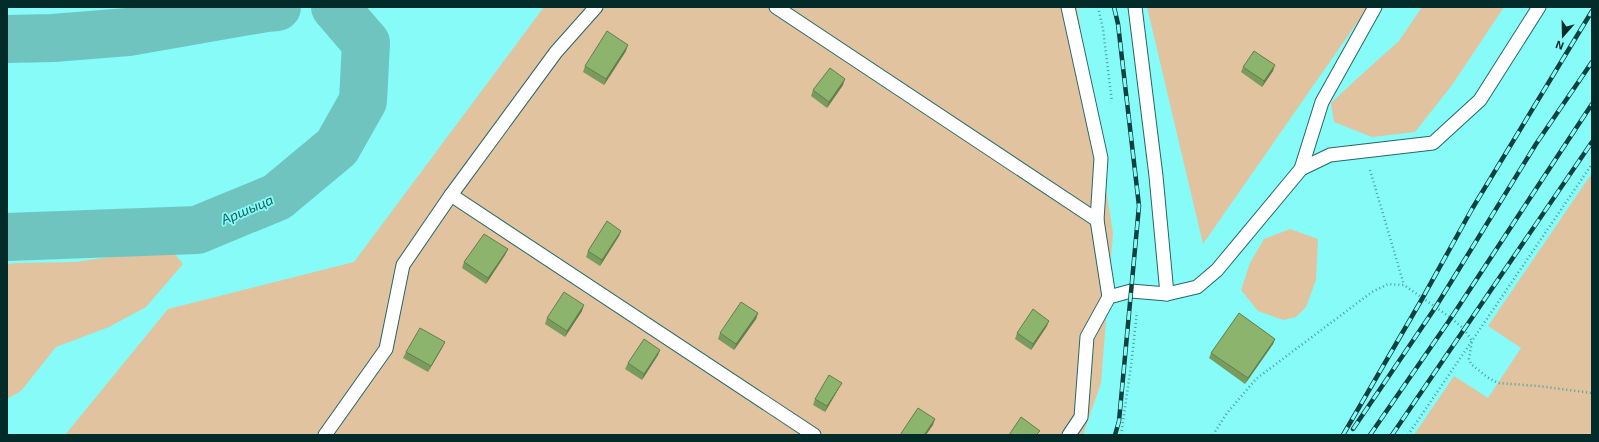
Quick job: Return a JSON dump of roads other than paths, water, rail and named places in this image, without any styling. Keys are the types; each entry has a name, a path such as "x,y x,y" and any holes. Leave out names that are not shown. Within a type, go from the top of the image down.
{"lane":[{"path":"325,435 386,349 403,265 451,195 556,52 596,7"},
{"path":"776,7 1097,220"},
{"path":"1068,7 1101,158 1097,220 1109,297 1087,337 1081,417 1069,435"},
{"path":"1135,7 1156,176 1167,294"},
{"path":"1109,297 1131,291 1167,294 1197,287 1216,270 1301,169 1322,102 1375,7"},
{"path":"1301,169 1330,155 1433,143 1480,100 1539,7"},
{"path":"451,195 814,435"}],"waterway":[{"name":"Аршыца","path":"7,39 53,38 128,32 277,7"},
{"name":"Аршыца","path":"7,237 197,230 277,197 337,147 363,101 366,43 335,7"}],"railway":[{"path":"1114,7 1118,24 1139,206 1119,421 1115,435"},
{"path":"1343,435 1472,209 1592,11"},
{"path":"1353,429 1435,308 1536,144 1592,62"},
{"path":"1370,435 1451,318 1592,104"},
{"path":"1392,435 1592,142"}]}
